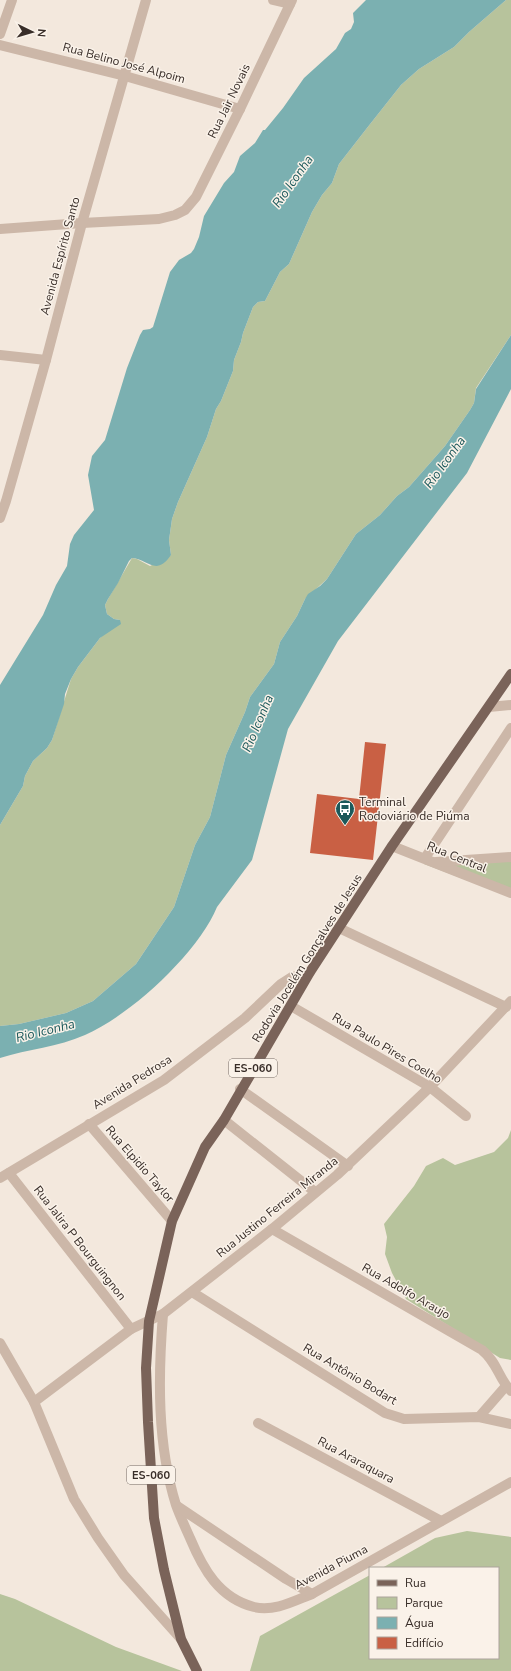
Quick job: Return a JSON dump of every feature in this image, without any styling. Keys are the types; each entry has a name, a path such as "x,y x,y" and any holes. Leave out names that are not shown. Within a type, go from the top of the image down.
{"main road":[{"name":"Rodovia Jocelém Gonçalves de Jesus","path":"197,1671 181,1639 164,1570 154,1518 148,1422 146,1368 149,1321 172,1221 205,1147 224,1120 240,1089 310,972 392,846 511,674"}],"street":[{"path":"0,34 12,0"},
{"name":"Avenida Espírito Santo","path":"0,518 3,500 46,360 82,223 146,0"},
{"path":"273,0 291,2"},
{"name":"Rua Jair Novais","path":"82,223 159,219 175,215 185,210 196,197 291,2"},
{"name":"Rua Belino José Alpoim","path":"0,45 125,76 240,109"},
{"path":"0,229 82,223"},
{"path":"0,355 46,360"},
{"path":"489,707 511,705"},
{"path":"428,860 511,728"},
{"name":"Rua Central","path":"392,846 511,893"},
{"path":"428,860 511,857"},
{"path":"339,928 509,1004"},
{"name":"Avenida Pedrosa","path":"0,1178 88,1124 164,1080 245,1018 281,984 292,977 310,972"},
{"name":"Rua Justino Ferreira Miranda","path":"34,1402 131,1329 163,1314 272,1229 348,1166 430,1087 509,1004"},
{"name":"Rua Paulo Pires Coelho","path":"291,1006 430,1087 466,1116"},
{"path":"240,1089 348,1166"},
{"path":"224,1120 315,1192"},
{"name":"Rua Elpidio Taylor","path":"88,1124 172,1221"},
{"name":"Rua Jalira P Bourguingnon","path":"9,1173 131,1329"},
{"name":"Rua Adolfo Araujo","path":"272,1229 482,1350 491,1357 509,1388"},
{"name":"Rua Antônio Bodart","path":"192,1292 385,1413 404,1419 479,1418 511,1424"},
{"name":"Avenida Piuma","path":"163,1314 161,1344 161,1418 168,1473 176,1506 196,1552 211,1579 225,1593 254,1607 264,1608 280,1606 312,1594 511,1482"},
{"path":"0,1343 34,1402 74,1499 98,1538 124,1575 181,1639"},
{"path":"479,1418 509,1388"},
{"name":"Rua Araraquara","path":"258,1423 441,1521"},
{"path":"176,1506 286,1579 312,1594"}],"green space":[{"path":"506,0 511,0 511,335 476,388 474,403 470,410 445,446 409,487 397,496 380,515 356,534 327,579 305,599 297,616 280,642 274,664 250,697 226,755 210,817 195,845 174,907 136,964 93,1001 66,1013 19,1024 0,1026 0,825 23,786 25,776 33,761 47,748 52,740 71,679 78,667 100,638 120,620 114,619 107,614 105,605 132,558 150,566 171,555 169,540 172,519 207,437 216,409 221,401 233,371 234,360 253,307 258,302 265,301 280,272 289,264 312,212 322,195 332,183 339,164 401,85 419,69 454,47"},
{"path":"511,859 511,897 424,864"},
{"path":"511,1130 511,1360 500,1358 406,1299 392,1273 385,1254 387,1237 384,1224 414,1186 426,1166 443,1158 455,1165 494,1152 508,1138"},
{"path":"467,1531 511,1537 511,1671 250,1671 260,1636 369,1576 369,1659 499,1659 499,1567 384,1567 435,1538"},
{"path":"0,1594 15,1599 116,1647 182,1671 0,1671"}],"water":[{"name":"Rio Iconha","path":"366,0 506,0 454,47 419,69 401,85 339,164 332,183 322,195 312,212 289,264 280,272 265,301 258,302 253,307 234,360 233,371 221,401 216,409 207,437 172,519 169,540 171,555 161,565 156,566 138,559 132,558 129,561 105,605 107,614 114,619 120,620 121,624 100,638 78,667 65,694 64,704 52,740 47,748 33,761 25,776 23,786 0,825 0,685 43,615 56,585 67,566 70,544 74,535 94,510 88,475 92,456 105,440 127,368 140,335 143,330 153,327 170,272 179,260 191,253 194,249 199,237 204,216 224,183 234,172 240,156 255,143 263,130 265,130 283,108 304,78 336,49 345,33 351,29 354,22 353,13"},
{"name":"Rio Iconha","path":"511,335 511,389 467,473 338,641 288,729 252,860 217,907 208,925 195,944 161,981 142,998 103,1026 75,1039 0,1058 0,1026 19,1024 66,1013 93,1001 136,964 174,907 195,845 210,817 226,755 250,697 274,664 280,642 297,616 305,599 308,594 327,579 356,534 380,515 397,496 409,487 445,446 470,410 474,403 476,389"}],"building":[{"name":"Terminal Rodoviário de Piúma","path":"365,742 386,744 373,860 310,853 317,794 359,799"}],"place":[{"name":"Terminal Rodoviário de Piúma","path":"345,826"}]}
